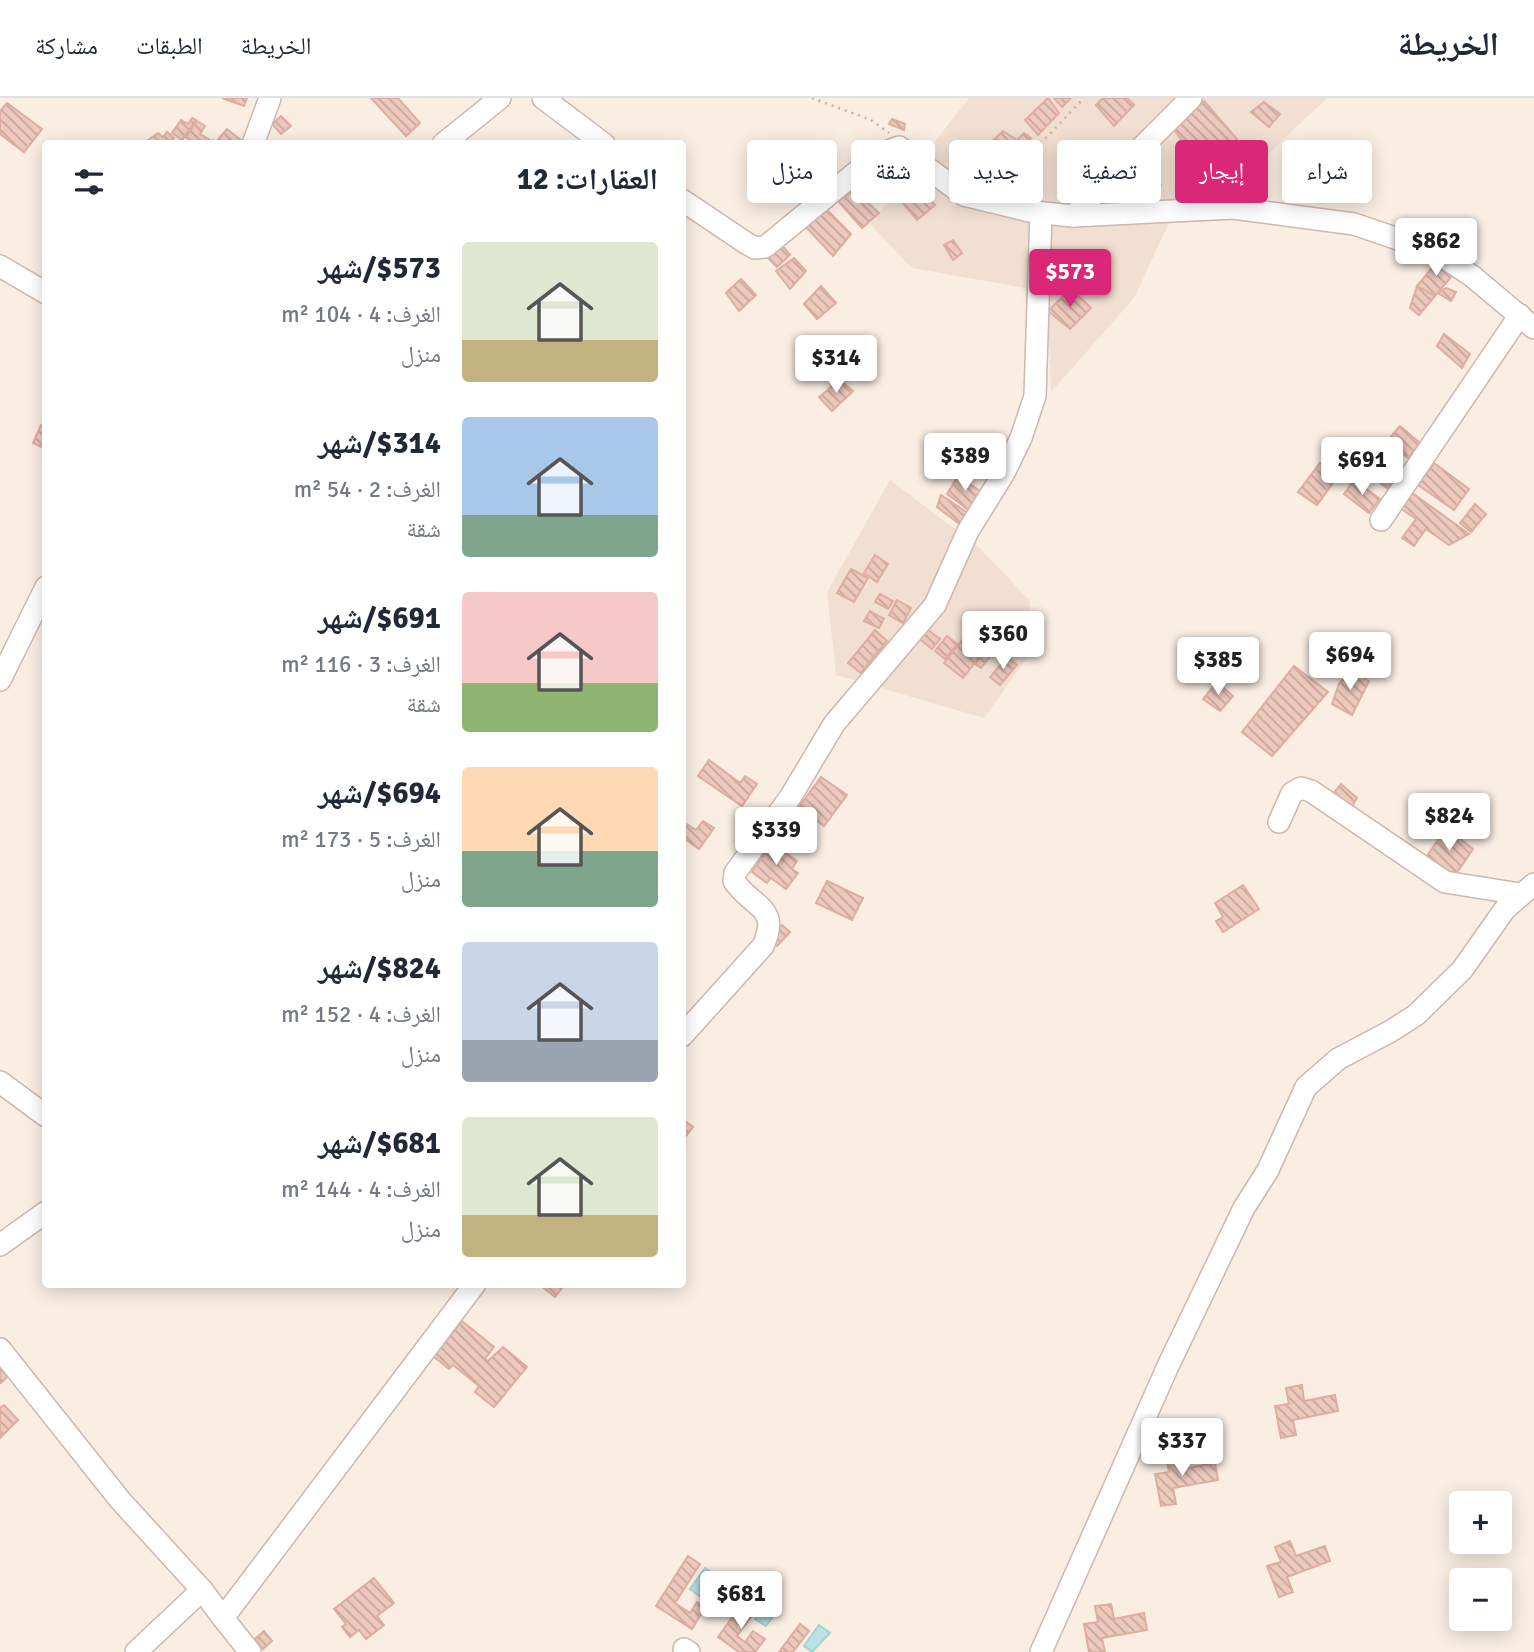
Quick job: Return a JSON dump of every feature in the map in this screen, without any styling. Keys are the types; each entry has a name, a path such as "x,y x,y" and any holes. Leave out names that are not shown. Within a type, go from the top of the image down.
{"street":[{"path":"254,140 270,98"},
{"path":"448,140 500,98"},
{"path":"543,98 599,140"},
{"path":"1073,216 1191,98"},
{"path":"935,174 949,186"},
{"path":"686,203 746,243 755,248 765,247 851,176"},
{"path":"992,203 1073,216 1233,208 1354,224 1436,251 1472,276 1527,321 1381,520"},
{"path":"686,1032 763,946 769,933 770,919 762,907 738,887 734,881 734,873 791,796 834,724 935,605 968,531 1004,473 1021,438 1035,396 1041,213"},
{"path":"0,266 42,291"},
{"path":"0,680 42,595"},
{"path":"1279,822 1293,793 1301,788 1311,791 1445,882 1527,889"},
{"path":"1041,1652 1168,1366 1244,1208 1268,1170 1306,1087 1338,1059 1391,1031 1425,1007 1462,970 1506,909 1527,889"},
{"path":"0,1082 42,1113"},
{"path":"0,1245 42,1215"},
{"path":"223,1618 472,1288"},
{"path":"0,1349 120,1500 202,1590 250,1652"},
{"path":"136,1652 202,1590"}],"path":[{"path":"812,98 871,120 886,129 894,140"},
{"path":"1043,140 1084,98"}],"shaded area":[{"path":"969,98 1327,98 1268,154 1268,140 1175,140 1175,203 1198,203 1177,206 1134,298 1051,392 1047,292 912,268 870,224 886,203 935,203 935,141"},
{"path":"890,480 979,547 1030,601 1026,659 984,718 836,675 827,592"}],"water":[{"path":"705,1568 716,1576 701,1597 690,1589"},
{"path":"771,1598 781,1606 766,1626 755,1619"},
{"path":"819,1625 830,1633 812,1652 804,1646"}],"building":[{"path":"222,98 247,98 244,106"},
{"path":"371,98 398,98 420,123 406,136"},
{"path":"1048,98 1059,113 1038,135 1025,120"},
{"path":"1054,98 1071,98 1062,107"},
{"path":"1103,98 1127,98 1134,105 1114,126 1096,105"},
{"path":"1204,101 1237,139 1181,140 1174,129"},
{"path":"1264,102 1280,114 1269,127 1251,112"},
{"path":"7,103 42,129 24,152 0,134 0,111"},
{"path":"281,116 291,126 281,134 272,124"},
{"path":"192,118 196,120 182,140 172,133 181,120 188,124"},
{"path":"892,119 905,124 904,130 889,124"},
{"path":"197,121 205,126 200,134 210,140 190,140 186,137"},
{"path":"227,129 241,140 218,140"},
{"path":"1003,131 1017,140 994,140"},
{"path":"167,132 174,138 148,140 158,133 163,137"},
{"path":"1024,133 1031,138 1029,140 1017,140"},
{"path":"851,192 851,203 868,203 879,213 862,228 838,201"},
{"path":"903,203 933,203 935,205 917,220"},
{"path":"827,210 851,234 833,256 806,227"},
{"path":"953,240 962,253 953,260 944,245"},
{"path":"780,243 790,255 777,267 767,257"},
{"path":"1074,254 1095,273 1080,292 1060,276"},
{"path":"1441,257 1453,275 1435,296 1417,286"},
{"path":"794,258 806,271 790,289 776,271"},
{"path":"741,279 756,295 739,311 726,293"},
{"path":"821,286 836,303 817,319 804,304"},
{"path":"1417,286 1435,296 1419,315 1410,308"},
{"path":"1446,288 1456,292 1451,301 1438,293"},
{"path":"1071,289 1091,308 1070,329 1048,311"},
{"path":"1444,334 1470,354 1462,368 1437,346"},
{"path":"840,380 853,391 832,411 819,397"},
{"path":"41,425 42,425 42,447 33,443"},
{"path":"1400,426 1420,443 1408,458 1387,441"},
{"path":"1382,454 1401,468 1387,488 1368,474"},
{"path":"1320,463 1338,476 1317,505 1298,492"},
{"path":"1434,463 1469,489 1454,510 1418,485"},
{"path":"958,476 983,493 970,511 947,494"},
{"path":"1354,480 1380,499 1369,513 1344,494"},
{"path":"1411,492 1469,534 1449,545 1426,529 1414,546 1402,538 1416,519 1400,508"},
{"path":"941,495 968,513 962,526 937,507"},
{"path":"1475,504 1486,514 1471,532 1460,523"},
{"path":"875,555 888,564 877,582 864,573"},
{"path":"851,569 868,578 854,602 837,593"},
{"path":"880,594 893,601 888,609 875,602"},
{"path":"897,600 911,608 903,623 889,615"},
{"path":"870,611 884,619 879,628 864,621"},
{"path":"924,627 940,639 932,649 916,636"},
{"path":"972,628 990,643 963,678 944,663"},
{"path":"875,630 887,641 861,673 848,663"},
{"path":"947,636 957,644 945,659 935,651"},
{"path":"992,644 997,648 981,668 975,664"},
{"path":"1007,657 1017,665 1000,685 990,677"},
{"path":"1294,666 1328,692 1272,756 1242,732"},
{"path":"1351,670 1369,681 1352,715 1332,704 1339,684"},
{"path":"1217,682 1233,696 1220,711 1203,699"},
{"path":"709,760 740,783 745,776 757,784 742,806 698,776"},
{"path":"821,777 847,795 824,826 799,807"},
{"path":"1341,784 1357,798 1351,808 1333,794"},
{"path":"703,821 714,828 699,849 686,840 686,824 696,830"},
{"path":"1446,828 1473,849 1454,877 1425,859"},
{"path":"772,843 797,861 792,869 798,873 786,889 771,878 767,883 752,872"},
{"path":"827,881 863,898 852,920 816,903"},
{"path":"1243,885 1259,909 1223,932 1216,921 1223,917 1215,903"},
{"path":"782,925 790,932 777,946 769,940"},
{"path":"686,1122 693,1127 686,1136"},
{"path":"544,1288 562,1288 555,1297"},
{"path":"462,1321 494,1347 485,1359 488,1361 503,1347 527,1367 494,1407 475,1392 479,1386 453,1365 449,1369 433,1356"},
{"path":"0,1367 8,1376 1,1383 0,1382"},
{"path":"1302,1385 1304,1401 1335,1395 1338,1411 1293,1420 1296,1435 1281,1438 1275,1406 1289,1404 1286,1388"},
{"path":"4,1405 18,1420 0,1438 0,1408"},
{"path":"1181,1453 1184,1469 1215,1463 1218,1480 1173,1488 1176,1504 1161,1506 1155,1474 1169,1472 1166,1456"},
{"path":"1290,1541 1296,1556 1325,1546 1330,1561 1287,1577 1293,1592 1279,1597 1267,1566 1281,1562 1275,1547"},
{"path":"688,1556 700,1564 675,1603 690,1613 697,1602 705,1607 692,1629 656,1606"},
{"path":"374,1578 394,1603 377,1616 384,1625 366,1639 359,1630 350,1637 342,1627 346,1624 334,1609"},
{"path":"744,1601 756,1610 737,1636 745,1642 753,1631 765,1639 755,1652 739,1652 718,1637"},
{"path":"1111,1604 1114,1619 1144,1613 1147,1630 1102,1638 1105,1652 1089,1652 1084,1624 1098,1622 1095,1606"},
{"path":"800,1624 809,1631 793,1652 779,1652"},
{"path":"264,1631 272,1641 263,1649 255,1639"}]}
